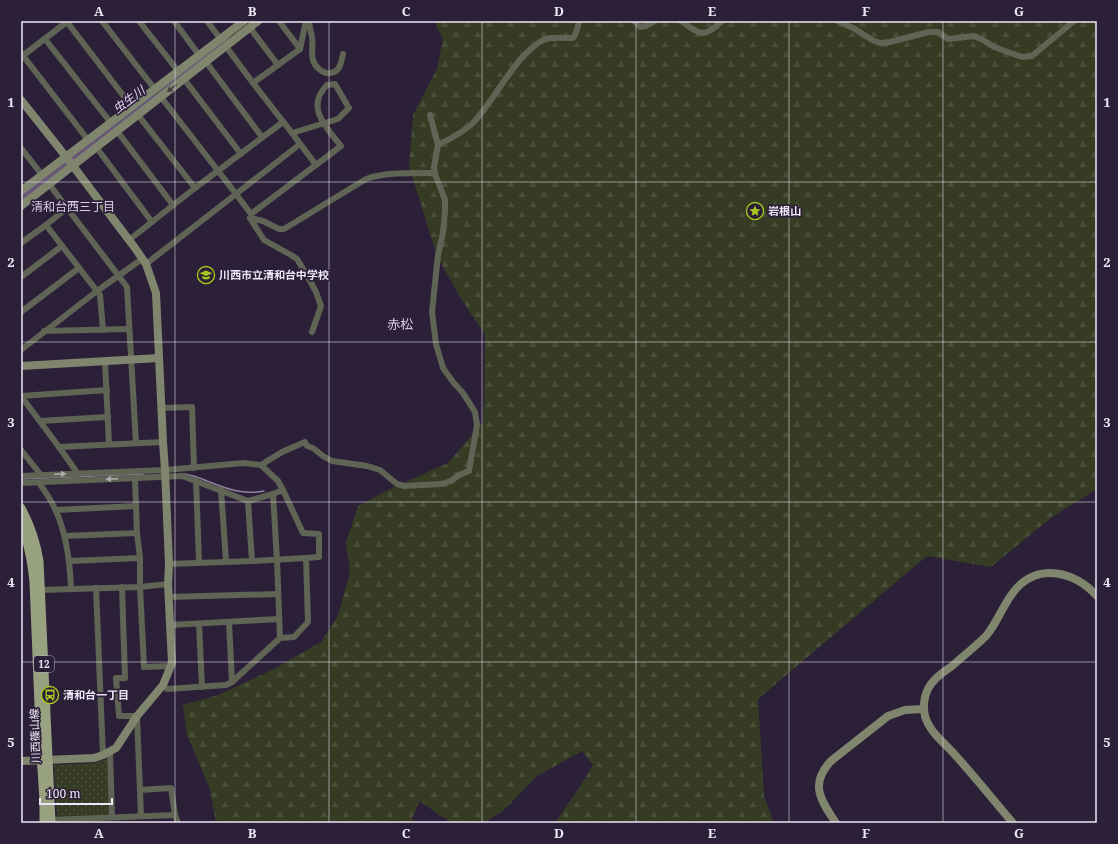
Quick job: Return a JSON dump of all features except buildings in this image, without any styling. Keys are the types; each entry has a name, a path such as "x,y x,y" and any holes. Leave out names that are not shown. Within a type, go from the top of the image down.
{"main road":[{"name":"川西篠山線","path":"21,508 37,546 39,561 45,760"},
{"name":"川西篠山線","path":"21,525 29,546 34,582 49,822"}],"street":[{"path":"88,140 22,55 68,21 132,107"},
{"path":"102,21 251,214 341,146 323,124 317,107 321,91 327,85 335,84 349,108 338,119 323,124 292,134"},
{"path":"139,21 178,71"},
{"path":"174,21 199,55"},
{"path":"207,21 316,165"},
{"path":"21,191 244,21"},
{"path":"21,206 258,21"},
{"path":"279,21 300,49"},
{"path":"253,83 300,49 308,21"},
{"path":"308,21 312,38 312,61 317,68 327,74 334,72 340,68 343,54"},
{"path":"438,145 452,138 474,123 532,48 540,42 548,39 573,38 576,35 579,21"},
{"path":"634,21 640,27 646,26 655,21"},
{"path":"681,21 694,30 701,33 706,33 722,21"},
{"path":"838,21 880,43 890,42 929,32 938,32 948,39 974,36 994,47 1022,56 1032,56 1074,21"},
{"path":"250,28 278,65"},
{"path":"45,39 111,123"},
{"path":"206,62 262,137"},
{"path":"184,79 241,154"},
{"path":"21,100 144,261 156,293 169,564 168,584 172,663 163,685 137,716 116,748 106,754 94,758 21,761"},
{"path":"138,115 194,188"},
{"path":"261,465 282,452 305,442 307,446 332,460 368,466 380,470 397,484 404,486 441,484 451,481 459,475 469,471 477,425 475,412 444,368 436,344 432,312 438,255 446,211 445,200 435,174 434,167 438,145 430,115"},
{"path":"129,240 194,188 283,122"},
{"path":"118,131 174,205"},
{"path":"21,350 118,275 144,261 236,194 300,144"},
{"path":"96,147 152,222"},
{"path":"21,148 42,175"},
{"path":"312,332 321,306 308,277 297,259 264,240 250,218 263,221 279,229 284,229 366,179 378,176 435,174"},
{"path":"49,184 128,287 136,443"},
{"path":"21,243 67,208"},
{"path":"46,225 100,295 103,330"},
{"path":"21,277 62,246"},
{"path":"21,312 79,268"},
{"path":"44,331 129,329"},
{"path":"21,366 159,358"},
{"path":"105,362 109,444"},
{"path":"21,396 107,390"},
{"path":"21,396 60,447 78,474"},
{"path":"161,408 192,407 194,468"},
{"path":"40,421 108,417"},
{"path":"60,447 163,442"},
{"path":"21,450 41,475"},
{"path":"21,483 135,478 194,468 244,463 261,465 278,482 283,490 303,533 319,534 319,557 169,564"},
{"path":"21,476 78,474 165,474 182,476 196,480 248,501 283,490"},
{"path":"135,478 144,667 170,666"},
{"path":"196,480 199,562"},
{"path":"39,483 56,510 70,561 72,588"},
{"path":"221,490 226,561"},
{"path":"272,494 277,560 280,638"},
{"path":"248,501 252,561"},
{"path":"56,510 136,506"},
{"path":"64,536 137,533"},
{"path":"70,561 140,558"},
{"path":"163,685 167,689 226,685 232,682 280,638 294,637 308,622 306,558"},
{"path":"1013,823 930,728 924,708 928,689 938,677 977,645 987,634 1010,597 1025,581 1039,574 1062,574 1076,578 1097,596"},
{"path":"41,590 140,587 168,584"},
{"path":"122,587 125,678 116,678 119,716 137,716"},
{"path":"96,588 106,754 112,817"},
{"path":"169,597 278,594"},
{"path":"170,625 279,619"},
{"path":"228,622 232,682"},
{"path":"199,624 202,687"},
{"path":"836,823 825,807 820,794 820,779 826,766 888,716 905,710 924,708"},
{"path":"137,716 141,816"},
{"path":"140,790 171,788 175,815 178,823"},
{"path":"49,822 93,820 112,817 175,815"}],"green space":[{"path":"434,21 1097,21 1097,489 1052,517 991,567 927,556 758,699 764,796 774,823 555,823 593,765 582,751 537,776 504,810 484,823 453,823 420,801 412,818 415,823 216,823 210,789 187,735 183,705 218,695 272,670 321,642 338,616 350,572 346,543 358,506 392,488 448,463 483,422 485,335 460,297 437,256 409,166 413,115 437,69 443,39"},
{"path":"107,759 110,816 57,818 54,765 94,763"}],"waterway":[{"name":"虫生川","path":"21,198 226,41"},
{"path":"21,479 144,474"},
{"path":"184,474 242,492 264,491"}],"place":[{"name":"岩根山","path":"755,211"},
{"name":"川西市立清和台中学校","path":"206,275"},
{"name":"清和台一丁目","path":"50,695"}],"district":[{"name":"清和台西三丁目","path":"73,207"},
{"name":"赤松","path":"400,324"}]}
